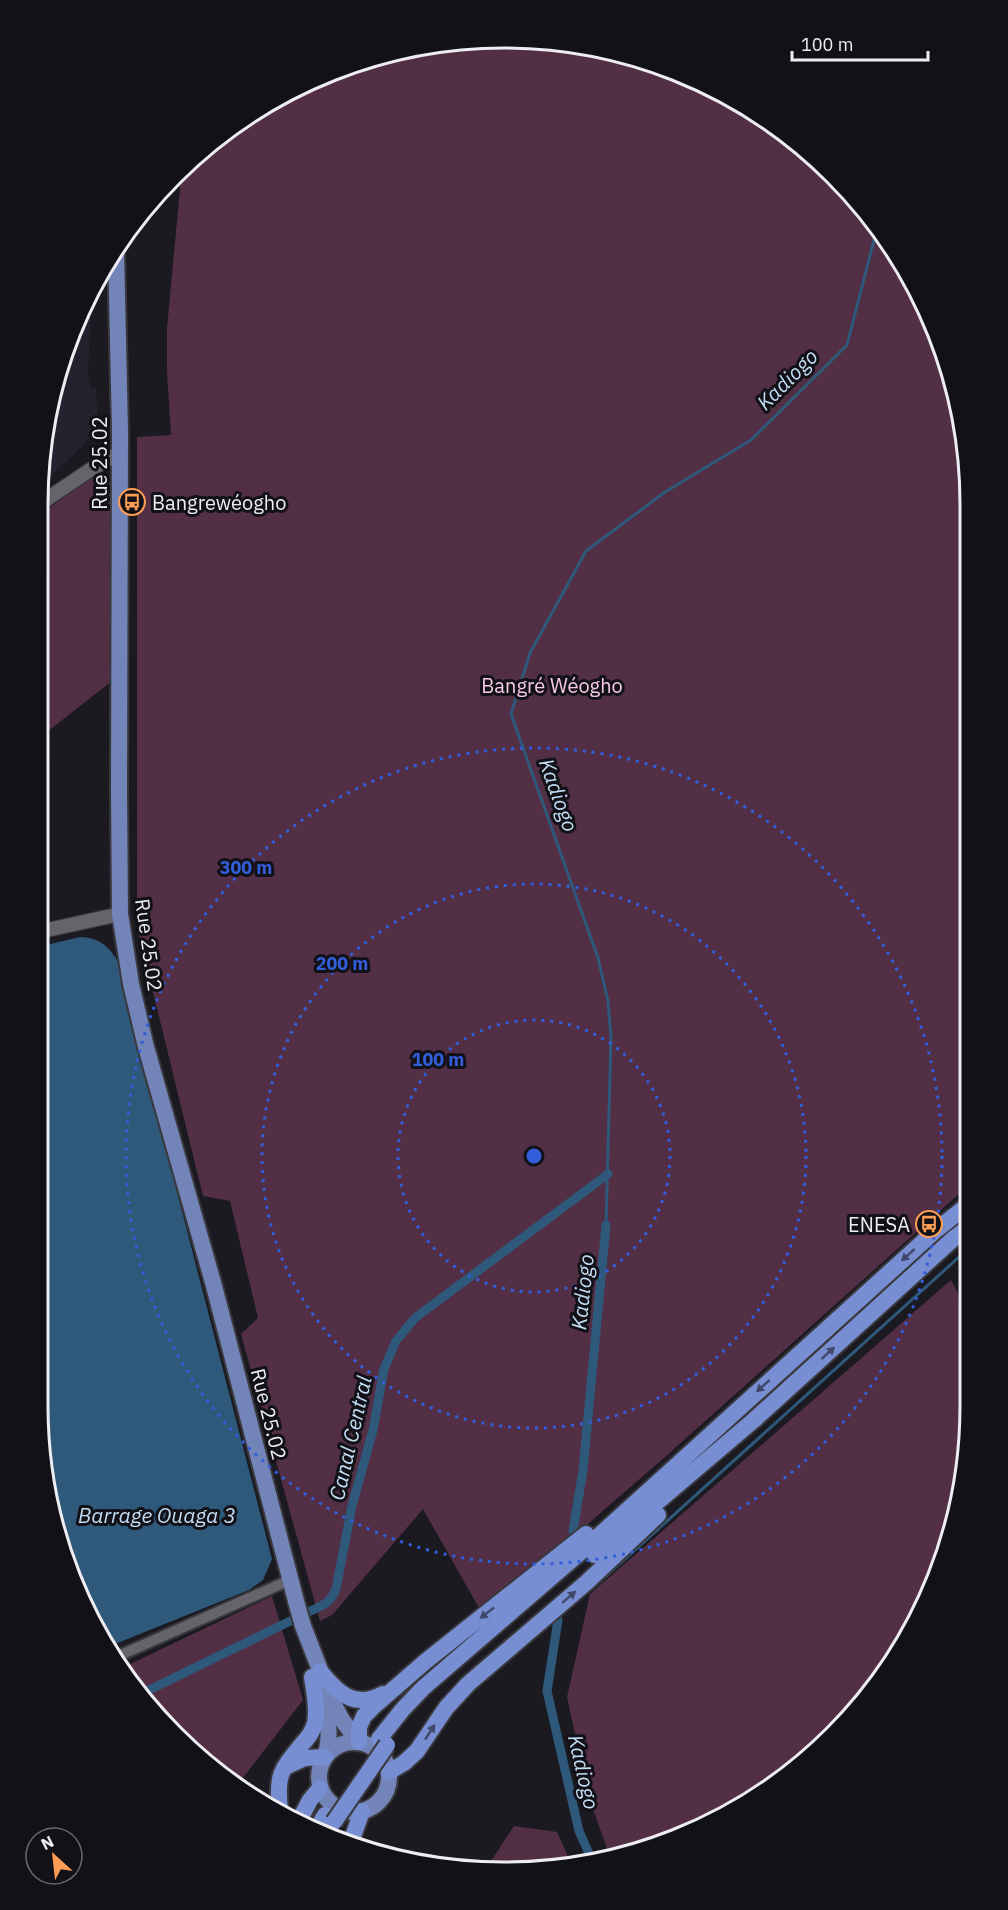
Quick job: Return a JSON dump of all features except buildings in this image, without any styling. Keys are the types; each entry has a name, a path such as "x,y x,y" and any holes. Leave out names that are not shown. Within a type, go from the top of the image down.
{"highway":[{"path":"326,1824 403,1709 423,1689 582,1551 935,1231 960,1211"},
{"path":"383,1742 428,1697 754,1420 960,1235"},
{"path":"359,1742 359,1727 364,1716 401,1683 744,1403"},
{"path":"389,1772 404,1763 417,1751 446,1708 468,1684 587,1582 754,1420"},
{"path":"316,1674 346,1697 361,1700 372,1700 401,1683"},
{"path":"279,1803 278,1782 284,1767 309,1737 315,1724 316,1674"},
{"path":"284,1767 305,1758 325,1757"},
{"path":"302,1815 320,1788"},
{"path":"353,1836 362,1811"}],"main road":[{"name":"Rue 25.02","path":"116,264 120,379 121,572 118,790 120,914 131,984 146,1047 214,1286 328,1719 330,1742 325,1757"},
{"name":"Rue 25.02","path":"316,1674 342,1720 359,1742"},
{"path":"359,1742 375,1749 387,1763 389,1772 386,1792 380,1801 362,1811 341,1810 332,1805 320,1788 319,1776 325,1757 335,1747 347,1743 359,1742"}],"street":[{"path":"48,498 120,453"},
{"path":"48,930 120,914"},
{"path":"122,1654 291,1580"}],"shaded area":[{"path":"91,311 88,375 91,389 96,389 98,418 84,444 49,478 52,444 64,386 72,357"}],"green space":[{"name":"Bangré Wéogho","path":"504,48 534,49 593,57 651,72 706,95 782,142 805,161 847,203 883,251 913,302 936,357 944,386 956,444 960,504 960,1193 665,1457 483,1615 423,1509 332,1615 320,1621 241,1334 258,1318 230,1201 203,1196 137,927 137,437 171,435 167,328 181,183 226,142 302,95 357,72 444,52"},
{"path":"94,477 114,477 112,681 48,731 48,508"},
{"path":"951,1280 958,1293 960,1321 959,1436 951,1495 936,1553 913,1608 883,1659 847,1707 805,1749 757,1785 706,1815 651,1838 607,1850 589,1798 567,1697 590,1594"},
{"path":"272,1596 303,1700 242,1779 203,1749 161,1707 129,1665"},
{"path":"514,1826 557,1832 568,1857 534,1861 491,1862"}],"water":[{"name":"Barrage Ouaga 3","path":"80,937 92,939 102,943 117,960 272,1559 263,1580 249,1590 115,1644 95,1608 72,1553 57,1495 49,1436 48,945"}],"waterway":[{"name":"Kadiogo","path":"606,1225 611,1037 608,1001 598,958 511,714 530,653 586,551 665,492 751,440 847,345 873,237"},
{"name":"Canal Central","path":"148,1691 325,1604 332,1597 336,1589 352,1506 373,1430 384,1369 396,1341 415,1318 608,1174"},
{"name":"Kadiogo","path":"573,1531 583,1470 606,1225"},
{"path":"593,1588 960,1256"},
{"name":"Kadiogo","path":"558,1620 547,1691 579,1831 589,1854"}],"place":[{"name":"Bangrewéogho","path":"132,502"},
{"name":"ENESA","path":"929,1224"}]}
